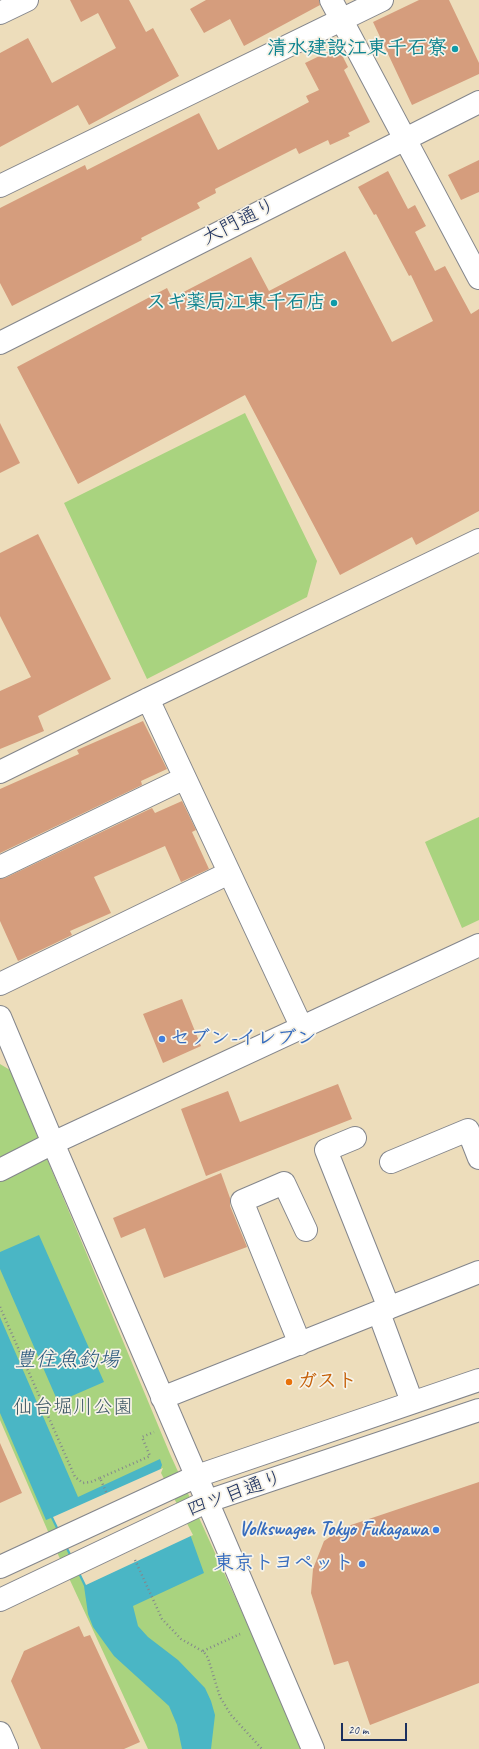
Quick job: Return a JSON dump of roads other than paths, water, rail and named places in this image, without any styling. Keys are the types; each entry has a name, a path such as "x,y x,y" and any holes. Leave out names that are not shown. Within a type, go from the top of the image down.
{"street":[{"path":"0,13 27,0"},
{"path":"331,0 479,278"},
{"path":"0,186 382,0"},
{"name":"大門通り","path":"0,343 479,102"},
{"path":"0,772 479,540"},
{"path":"148,699 302,1028"},
{"path":"0,867 185,778"},
{"path":"0,984 229,873"},
{"path":"0,1170 479,945"},
{"path":"0,1017 173,1423 189,1480 260,1624 313,1749"},
{"path":"390,1162 468,1130 479,1158"},
{"path":"355,1138 326,1150 384,1310 412,1402"},
{"path":"300,1344 242,1201 284,1183 306,1230"},
{"path":"162,1398 479,1272"},
{"name":"四ツ目通り","path":"0,1567 189,1480 479,1380"},
{"name":"四ツ目通り","path":"0,1600 200,1505 479,1410"},
{"path":"0,1733 7,1749"}],"water":[{"name":"豊住魚釣場","path":"39,1235 104,1382 58,1402 0,1269 0,1252"},
{"path":"0,1317 78,1497 160,1459 162,1465 159,1473 190,1534 204,1573 133,1606 138,1626 148,1637 178,1660 205,1688 215,1715 211,1749 182,1749 177,1725 169,1706 114,1656 93,1627 88,1614 84,1586 51,1518 46,1520 0,1413"}],"place":[{"name":"清水建設江東千石寮","path":"455,49"},
{"name":"スギ薬局江東千石店","path":"334,303"},
{"name":"セブン-イレブン","path":"162,1039"},
{"name":"ガスト","path":"289,1382"},
{"name":"Volkswagen Tokyo Fukagawa","path":"436,1530"},
{"name":"東京トヨペット","path":"362,1564"}],"park label":[{"name":"仙台堀川公園","path":"73,1408"}]}
